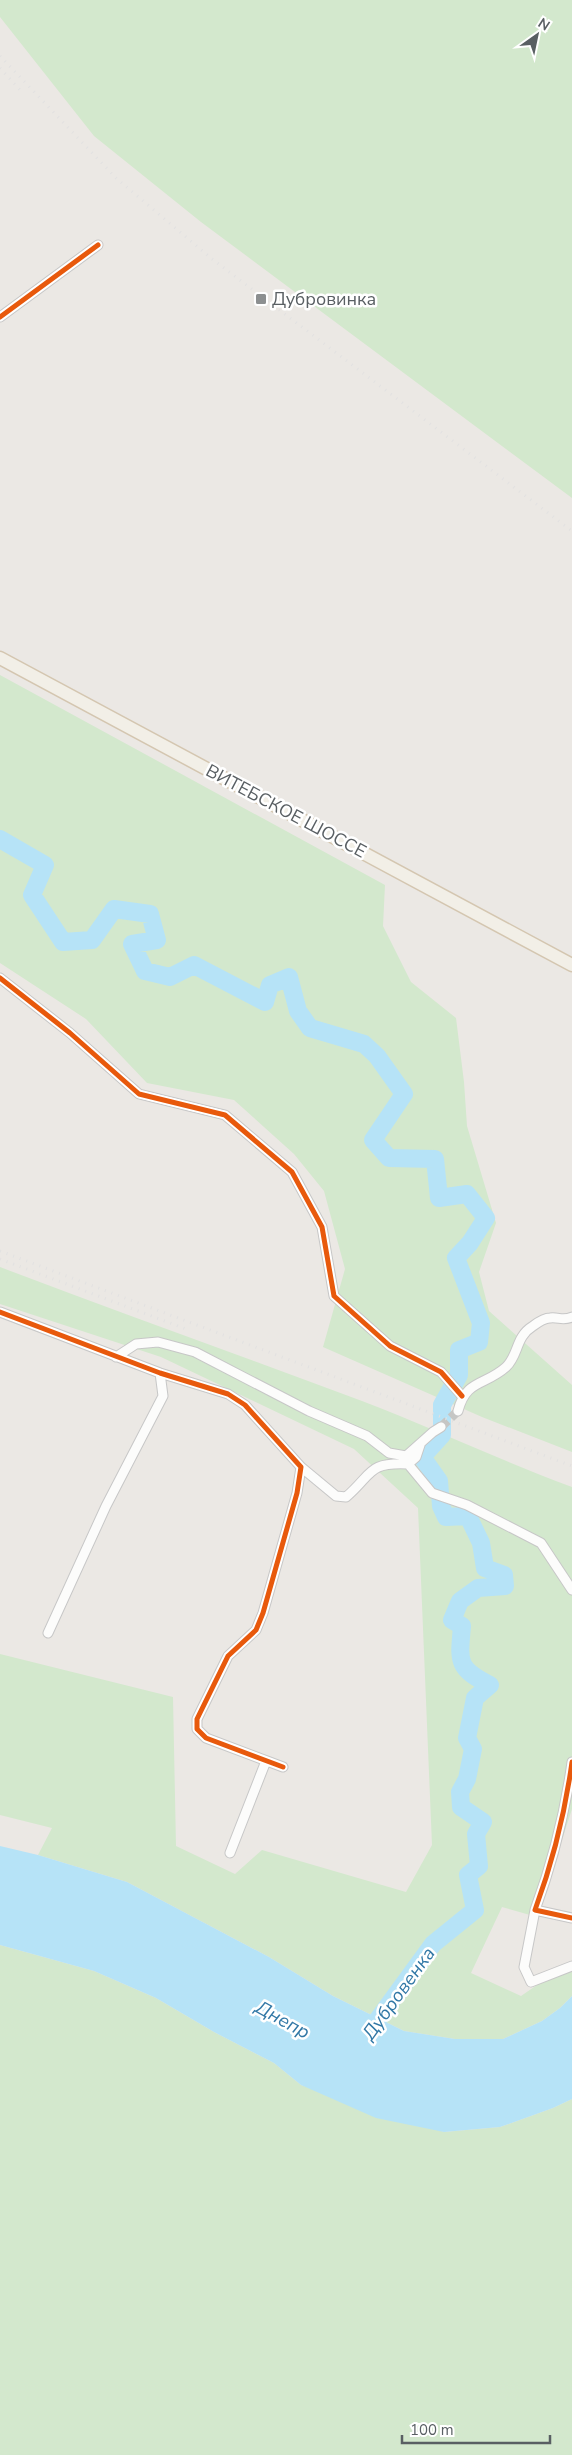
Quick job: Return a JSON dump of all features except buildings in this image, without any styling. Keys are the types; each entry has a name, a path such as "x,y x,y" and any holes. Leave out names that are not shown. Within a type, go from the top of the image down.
{"main road":[{"name":"ВИТЕБСКОЕ ШОССЕ","path":"0,658 572,965"}],"street":[{"path":"0,317 98,245"},
{"path":"0,978 70,1033 140,1094 225,1115 292,1172 322,1226 334,1296 390,1346 441,1372 462,1396"},
{"path":"0,1312 160,1373 228,1394 245,1405 301,1467 336,1496 346,1497 372,1470 386,1463 408,1464 416,1458 420,1445"},
{"path":"458,1411 462,1396 474,1384 490,1378 508,1365 520,1337 530,1328 550,1318 564,1321 572,1317"},
{"path":"116,1357 136,1344 158,1342 195,1352 309,1411 367,1436 389,1452 406,1456 441,1427"},
{"path":"48,1633 106,1506 163,1396 160,1373"},
{"path":"408,1464 432,1493 466,1504 541,1543 572,1590"},
{"path":"283,1767 206,1738 197,1729 197,1720 228,1656 256,1630 297,1493 301,1467"},
{"path":"230,1853 266,1761"},
{"path":"572,1762 569,1810 535,1910 524,1967 531,1982 572,1966"},
{"path":"535,1910 572,1918"}],"green space":[{"path":"0,0 572,0 572,498 201,222 94,136 0,17"},
{"path":"0,675 385,885 383,926 411,982 456,1018 467,1126 496,1223 479,1272 489,1311 572,1385 572,1452 482,1417 323,1347 345,1269 324,1191 294,1154 234,1100 147,1083 86,1019 0,963"},
{"path":"0,1267 362,1401 572,1487 572,1809 537,1917 502,1907 471,1973 521,1996 572,1961 572,1996 560,2008 542,2021 503,2039 455,2039 404,2031 333,1996 269,1957 127,1882 38,1855 52,1828 0,1815 0,1654 173,1697 176,1846 235,1874 262,1850 406,1892 432,1845 418,1508 354,1449 161,1357 0,1304"},
{"path":"0,1945 94,1971 156,1998 214,2032 274,2063 301,2085 444,2132 500,2127 553,2108 572,2099 572,2455 0,2455"}],"water":[{"name":"Днепр","path":"0,1846 38,1855 127,1882 269,1957 333,1996 404,2031 455,2039 503,2039 542,2021 560,2008 572,1996 572,2099 553,2108 500,2127 444,2132 376,2118 301,2085 274,2063 214,2032 156,1998 94,1971 0,1945"}],"waterway":[{"name":"Дубровенка","path":"0,839 45,865 32,895 63,942 92,940 114,909 150,914 157,940 132,944 145,971 170,977 194,965 265,1002 270,985 289,977 298,1011 310,1028 364,1044 377,1056 404,1094 373,1140 389,1158 435,1159 439,1198 467,1194 486,1218 470,1243 456,1258 481,1323 479,1342 459,1350 459,1375 442,1405 442,1435 422,1457 439,1481 441,1506 446,1517 468,1516 481,1543 485,1568 504,1575 505,1586 478,1588 460,1601 452,1620 462,1626 460,1648 465,1668 471,1674 490,1685 475,1698 467,1738 473,1749 467,1779 460,1792 461,1807 483,1822 476,1834 479,1866 468,1875 475,1910 433,1944 365,2037"}],"tunnel":[{"path":"441,1427 458,1411"}],"railway":[{"path":"0,56 116,178 212,259 572,531"},
{"path":"0,68 21,91"},
{"path":"0,1251 572,1466"},
{"path":"0,1259 186,1329"}],"cycle path":[{"path":"0,317 98,245"},
{"path":"0,978 70,1033 139,1094 225,1115 292,1172 322,1227 334,1296 390,1346 441,1372 462,1396"},
{"path":"0,1312 160,1373 228,1394 245,1405 301,1467 297,1493 263,1613 256,1630 228,1656 197,1719 197,1729 206,1738 283,1767"},
{"path":"572,1762 558,1837 535,1910 572,1918"}],"place":[{"name":"Дубровинка","path":"261,299"}]}
